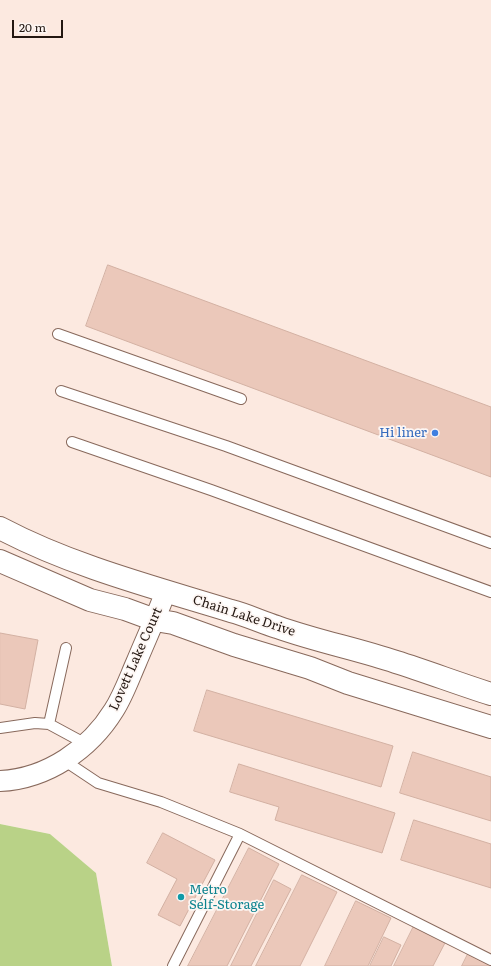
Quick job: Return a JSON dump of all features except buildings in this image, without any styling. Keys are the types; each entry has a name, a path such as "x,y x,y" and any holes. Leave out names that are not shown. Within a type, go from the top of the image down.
{"street":[{"name":"Chain Lake Drive","path":"0,528 54,554 125,578 239,613 277,628 396,662 491,694"},
{"path":"0,561 90,600 125,609 155,620 173,623 234,645 310,668 348,683 491,727"},
{"name":"Lovett Lake Court","path":"0,781 18,779 33,775 65,761 97,734 115,709 155,620 166,590"}],"lane":[{"path":"58,334 241,399"},
{"path":"61,391 226,446 491,543"},
{"path":"72,442 218,492 491,592"},
{"path":"49,724 66,648"},
{"path":"0,728 35,723 49,724 86,744"},
{"path":"65,761 98,783 161,802 240,834 491,960"},
{"path":"173,966 240,834"}],"shaded area":[{"path":"0,0 491,0 491,966 112,966 96,873 50,834 0,824"}],"green space":[{"path":"0,824 50,834 96,873 112,966 0,966"}],"place":[{"name":"Hi liner","path":"435,433"},
{"name":"Metro Self-Storage","path":"181,897"}]}
